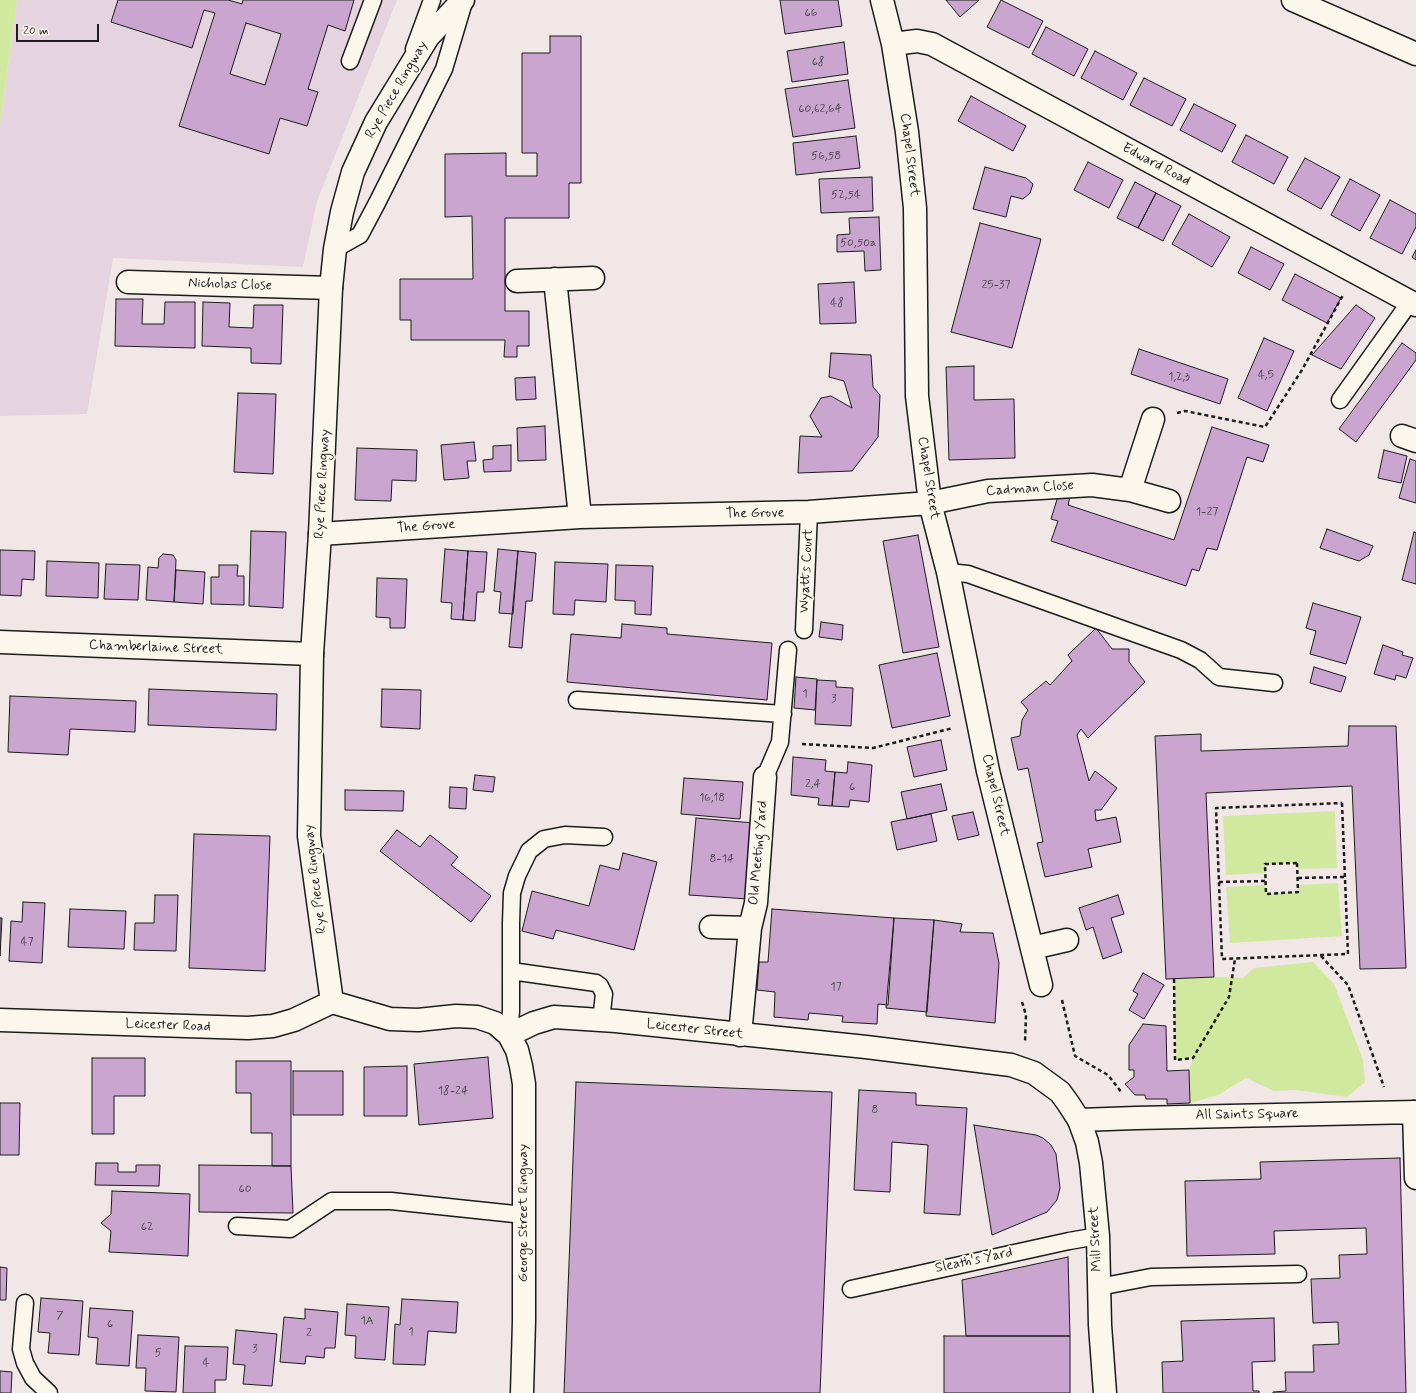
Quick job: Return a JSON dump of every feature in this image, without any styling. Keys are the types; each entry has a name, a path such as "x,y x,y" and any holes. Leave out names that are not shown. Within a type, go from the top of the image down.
{"street":[{"name":"Rye Piece Ringway","path":"332,1002 309,836 312,654 335,249 342,212 353,172 376,122 428,36 464,0"},
{"name":"Chapel Street","path":"882,0 893,44 907,132 915,208 917,396 930,503 948,572 988,770 1041,985"},
{"path":"1293,0 1416,54"},
{"name":"Edward Road","path":"893,44 917,41 932,44 1413,304"},
{"path":"517,281 593,278"},
{"path":"555,279 580,517"},
{"name":"Nicholas Close","path":"128,282 332,288"},
{"path":"1130,490 1153,419"},
{"name":"Cadman Close","path":"930,503 988,492 1092,485 1130,490 1169,501"},
{"name":"The Grove","path":"320,534 580,517 809,512 930,503"},
{"name":"Chamberlaine Street","path":"0,642 312,654"},
{"name":"Old Meeting Yard","path":"740,1035 750,928 756,903 765,777"},
{"path":"711,927 750,928"},
{"path":"1032,948 1067,940"},
{"path":"332,1002 390,1019 418,1020 456,1016 477,1016 495,1023 509,1035"},
{"name":"Leicester Road","path":"0,1020 248,1028 273,1026 294,1020 332,1002"},
{"name":"Leicester Street","path":"509,1035 534,1023 554,1017 601,1020 866,1047 1011,1065 1034,1073 1060,1092"},
{"name":"George Street Ringway","path":"509,1035 518,1055 524,1084 524,1321 522,1393"},
{"name":"Mill Street","path":"1060,1092 1079,1120 1087,1142 1091,1163 1098,1236 1100,1325 1105,1393"},
{"path":"1415,1112 1416,1178"},
{"name":"All Saints Square","path":"1079,1120 1415,1112"}],"lane":[{"path":"350,62 373,0"},
{"path":"404,75 432,0"},
{"path":"335,249 360,235 377,203 444,69 464,0"},
{"path":"1340,400 1413,304"},
{"name":"Wyatts Court","path":"804,630 809,512"},
{"path":"948,572 968,574 1181,650 1200,660 1219,677 1274,683"},
{"path":"765,777 780,742 788,650"},
{"path":"577,700 783,714"},
{"path":"509,1035 512,893 517,876 529,851 544,839 565,835 604,837"},
{"path":"511,971 596,983 600,986 604,994 601,1020"},
{"path":"237,1226 290,1229 332,1201 391,1201 524,1215"},
{"name":"Sleath's Yard","path":"851,1289 1098,1236"},
{"path":"1099,1287 1151,1277 1298,1274"},
{"path":"25,1303 21,1349 25,1363 33,1378 49,1393"}],"path":[{"path":"1153,419 1185,411 1265,427 1302,370 1355,273"},
{"path":"780,742 872,748 978,722"},
{"path":"1342,803 1348,954 1222,959 1218,882 1216,808 1342,803"},
{"path":"1297,863 1298,878 1298,892 1266,894 1265,864 1297,863"},
{"path":"1298,878 1345,877"},
{"path":"1218,882 1266,881"},
{"path":"1321,956 1348,985 1392,1112"},
{"path":"1174,979 1176,1060 1193,1058 1229,997 1235,959"},
{"path":"1026,1015 1021,993 1041,985 1058,982 1075,1056 1108,1075 1132,1104 1136,1118"}],"shaded area":[{"path":"17,0 397,0 317,201 303,267 113,258 87,414 0,416 0,124"}],"green space":[{"path":"0,0 17,0 0,124"},
{"path":"1335,811 1337,868 1298,869 1297,863 1265,864 1266,873 1226,875 1223,816"},
{"path":"1338,883 1342,936 1230,943 1226,887 1265,885 1267,894 1298,892 1298,885"},
{"path":"1313,962 1334,984 1363,1060 1365,1082 1347,1097 1295,1090 1274,1091 1246,1078 1218,1095 1190,1103 1189,1070 1193,1058 1176,1060 1174,979 1214,977 1243,978 1254,968"}],"building":[{"path":"118,0 228,0 242,4 243,0 354,0 345,31 328,25 308,89 318,92 307,126 280,118 269,154 179,126 215,13 204,10 192,48 111,22","holes":["246,23 281,34 265,85 230,74"]},
{"path":"780,0 838,0 842,26 785,34"},
{"path":"946,0 979,0 960,17"},
{"path":"1001,0 1043,21 1029,48 987,27"},
{"path":"1046,27 1088,49 1074,76 1032,54"},
{"path":"550,36 581,36 581,183 569,183 569,218 505,218 505,311 529,311 529,346 517,346 517,357 504,357 505,340 411,340 411,320 400,320 400,279 473,279 472,216 445,217 445,154 506,153 506,176 537,176 537,153 522,153 522,53 550,53"},
{"path":"844,42 848,74 792,82 787,51"},
{"path":"1095,51 1137,73 1123,100 1081,78"},
{"path":"1144,78 1186,99 1172,126 1130,105"},
{"path":"848,80 855,128 793,137 785,89"},
{"path":"971,96 1026,126 1013,151 958,121"},
{"path":"1194,104 1236,125 1222,152 1180,130"},
{"path":"1246,135 1288,157 1274,184 1232,162"},
{"path":"856,136 860,168 796,175 793,143"},
{"path":"1305,158 1340,177 1321,209 1287,190"},
{"path":"1088,162 1123,180 1109,208 1074,190"},
{"path":"985,167 1026,178 1033,184 1030,193 1023,199 1011,196 1006,217 973,209"},
{"path":"872,177 873,211 821,213 819,179"},
{"path":"1350,179 1380,195 1360,231 1331,215"},
{"path":"1135,182 1156,193 1138,228 1117,218"},
{"path":"1156,193 1181,206 1163,241 1138,228"},
{"path":"1390,200 1416,214 1416,227 1402,254 1370,238"},
{"path":"1189,214 1230,237 1212,267 1172,244"},
{"path":"879,217 881,270 865,271 864,251 837,252 837,235 850,234 849,218"},
{"path":"980,223 1041,239 1012,348 951,332"},
{"path":"1251,247 1284,264 1270,290 1238,273"},
{"path":"1416,250 1416,260 1412,257"},
{"path":"1295,274 1341,298 1327,323 1282,300"},
{"path":"854,282 856,323 820,324 818,284"},
{"path":"116,299 143,299 142,324 164,324 165,302 195,302 195,348 115,346"},
{"path":"203,302 230,303 229,327 253,328 254,305 283,305 281,364 251,363 251,348 202,346"},
{"path":"1356,305 1375,318 1341,369 1312,355"},
{"path":"1264,338 1294,351 1267,411 1238,398"},
{"path":"1402,343 1416,353 1416,360 1356,442 1339,429"},
{"path":"1139,349 1228,379 1220,404 1131,374"},
{"path":"831,353 871,355 873,387 880,395 878,437 852,471 798,473 800,436 822,437 810,416 821,398 831,396 852,408 844,381 829,377"},
{"path":"974,366 974,400 1014,399 1015,458 949,460 946,367"},
{"path":"535,377 536,399 516,400 515,378"},
{"path":"238,393 276,394 273,474 234,472"},
{"path":"545,426 546,460 518,461 517,428"},
{"path":"1212,427 1269,445 1263,462 1247,457 1217,550 1207,548 1199,571 1192,569 1186,586 1051,541 1058,521 1051,519 1059,493 1070,497 1068,505 1174,540"},
{"path":"474,442 476,461 467,461 469,478 444,480 441,445"},
{"path":"511,445 511,471 484,472 483,460 493,459 493,446"},
{"path":"357,448 417,450 416,481 392,480 391,501 355,500"},
{"path":"1384,450 1407,456 1401,483 1378,478"},
{"path":"1410,459 1416,461 1416,503 1399,498"},
{"path":"1327,529 1373,546 1369,555 1359,561 1320,548"},
{"path":"251,531 286,532 283,608 249,606"},
{"path":"1414,532 1416,533 1416,584 1402,580"},
{"path":"918,535 939,647 903,653 883,541"},
{"path":"445,549 468,551 463,620 451,619 452,603 441,602"},
{"path":"498,549 518,551 513,614 499,613 501,592 494,591"},
{"path":"0,550 35,551 34,580 22,579 21,596 0,595"},
{"path":"468,551 487,552 484,592 477,592 475,621 463,620"},
{"path":"518,551 536,553 532,601 526,601 522,648 509,647"},
{"path":"163,554 173,555 176,560 174,602 146,600 148,567 158,568 159,558"},
{"path":"47,561 99,563 98,598 46,596"},
{"path":"555,562 608,564 606,602 575,600 574,615 553,614"},
{"path":"106,564 140,565 138,600 104,599"},
{"path":"219,565 238,565 237,576 244,576 244,605 211,604 211,577 219,577"},
{"path":"616,565 653,566 651,615 635,614 635,601 615,600"},
{"path":"176,570 205,572 203,604 174,602"},
{"path":"377,578 407,579 405,628 390,628 390,618 376,617"},
{"path":"1313,603 1361,617 1346,664 1310,654 1316,631 1306,628"},
{"path":"821,622 843,625 842,640 819,637"},
{"path":"622,624 667,628 667,634 772,643 767,700 567,682 571,634 621,638"},
{"path":"1096,628 1112,649 1129,649 1129,662 1145,682 1088,738 1081,729 1077,735 1089,781 1095,771 1117,788 1101,810 1095,810 1096,821 1116,817 1121,842 1088,849 1092,867 1045,877 1037,843 1043,842 1028,768 1018,770 1011,738 1020,736 1022,720 1028,710 1021,702 1046,681 1050,685 1072,661 1068,655"},
{"path":"1383,645 1403,652 1402,655 1413,658 1406,678 1396,675 1395,680 1374,674"},
{"path":"937,653 950,716 892,728 879,665"},
{"path":"1314,667 1346,677 1341,692 1310,683"},
{"path":"796,677 817,679 815,710 794,708"},
{"path":"817,680 836,681 836,687 853,688 851,726 815,724"},
{"path":"149,689 277,694 276,730 148,725"},
{"path":"382,689 421,690 420,729 381,727"},
{"path":"10,696 136,701 135,732 70,729 68,755 8,752"},
{"path":"1349,726 1396,726 1406,968 1360,969 1352,786 1206,793 1214,977 1166,979 1155,736 1201,734 1201,751 1348,746"},
{"path":"941,740 947,770 914,777 907,747"},
{"path":"793,757 826,760 825,771 835,772 832,806 818,805 819,798 791,795"},
{"path":"848,762 872,765 869,802 850,800 849,807 832,806 835,772 847,773"},
{"path":"475,775 495,777 493,792 473,790"},
{"path":"684,778 743,782 740,819 681,814"},
{"path":"941,784 947,810 907,819 901,792"},
{"path":"450,787 467,788 466,809 449,808"},
{"path":"345,790 404,791 403,811 345,810"},
{"path":"973,812 979,835 958,840 952,816"},
{"path":"931,814 937,841 897,850 891,822"},
{"path":"696,818 754,823 748,899 689,895"},
{"path":"397,830 420,847 430,835 458,857 451,865 491,896 471,922 380,851"},
{"path":"194,834 270,836 265,971 189,968"},
{"path":"623,853 657,862 634,950 556,930 553,939 522,931 532,891 589,906 600,865 619,870"},
{"path":"155,895 178,895 176,951 134,950 135,923 154,923"},
{"path":"1118,895 1124,914 1111,918 1122,952 1103,959 1093,927 1086,930 1079,908"},
{"path":"23,902 45,903 42,963 9,961 11,921 22,922"},
{"path":"70,909 126,911 124,949 68,947"},
{"path":"772,909 894,918 888,1005 878,1004 877,1024 842,1022 843,1016 809,1013 808,1020 774,1017 775,992 757,990 759,962 768,962"},
{"path":"0,918 2,918 0,956"},
{"path":"894,918 934,920 927,1012 886,1008"},
{"path":"934,920 962,924 960,932 993,933 999,963 995,1023 926,1016"},
{"path":"1143,973 1164,985 1144,1019 1129,1010 1138,994 1133,991"},
{"path":"1143,1024 1166,1026 1167,1071 1189,1070 1190,1103 1167,1104 1167,1099 1146,1099 1145,1095 1135,1095 1125,1084 1134,1077 1134,1070 1129,1070 1129,1045"},
{"path":"488,1057 493,1118 419,1125 414,1064"},
{"path":"92,1058 145,1058 145,1096 114,1096 114,1134 92,1134"},
{"path":"236,1061 291,1061 291,1166 272,1166 272,1133 251,1133 251,1093 236,1093"},
{"path":"407,1066 407,1116 364,1116 364,1067"},
{"path":"293,1071 343,1071 343,1115 293,1115"},
{"path":"576,1082 832,1092 820,1393 564,1393"},
{"path":"859,1090 916,1093 916,1105 967,1108 960,1215 924,1213 928,1145 892,1142 890,1192 854,1190"},
{"path":"0,1103 20,1103 19,1155 0,1155"},
{"path":"974,1125 1036,1135 1043,1138 1051,1145 1056,1154 1060,1188 1057,1200 1047,1212 992,1235"},
{"path":"1400,1158 1406,1393 1273,1393 1286,1391 1285,1372 1314,1372 1313,1345 1339,1344 1338,1322 1313,1323 1311,1279 1340,1278 1339,1255 1367,1254 1366,1228 1274,1231 1275,1254 1187,1256 1185,1181 1261,1179 1260,1162"},
{"path":"96,1163 118,1163 118,1172 136,1172 136,1165 160,1165 159,1186 95,1185"},
{"path":"199,1165 291,1166 293,1213 199,1212"},
{"path":"112,1191 190,1194 188,1256 109,1252 111,1231 101,1223 111,1214"},
{"path":"1068,1257 1070,1336 966,1336 962,1280"},
{"path":"0,1267 7,1268 6,1300 0,1300"},
{"path":"41,1298 83,1301 79,1355 48,1353 50,1333 38,1332"},
{"path":"402,1299 458,1302 456,1333 428,1331 425,1365 393,1364 395,1324 400,1325"},
{"path":"347,1304 389,1307 385,1360 355,1358 356,1336 345,1335"},
{"path":"90,1308 133,1311 129,1366 96,1364 98,1338 88,1337"},
{"path":"305,1309 338,1312 335,1348 325,1348 324,1358 306,1356 305,1364 280,1362 284,1317 305,1319"},
{"path":"1274,1318 1275,1361 1252,1362 1253,1391 1259,1391 1259,1393 1163,1393 1162,1362 1183,1361 1181,1321"},
{"path":"236,1330 277,1334 272,1386 243,1384 245,1365 233,1364"},
{"path":"138,1335 179,1337 176,1392 145,1391 146,1368 136,1368"},
{"path":"944,1336 1070,1336 1070,1393 944,1393"},
{"path":"185,1346 228,1347 226,1380 215,1380 215,1393 183,1393"},
{"path":"0,1371 12,1372 11,1393 0,1393"}]}
